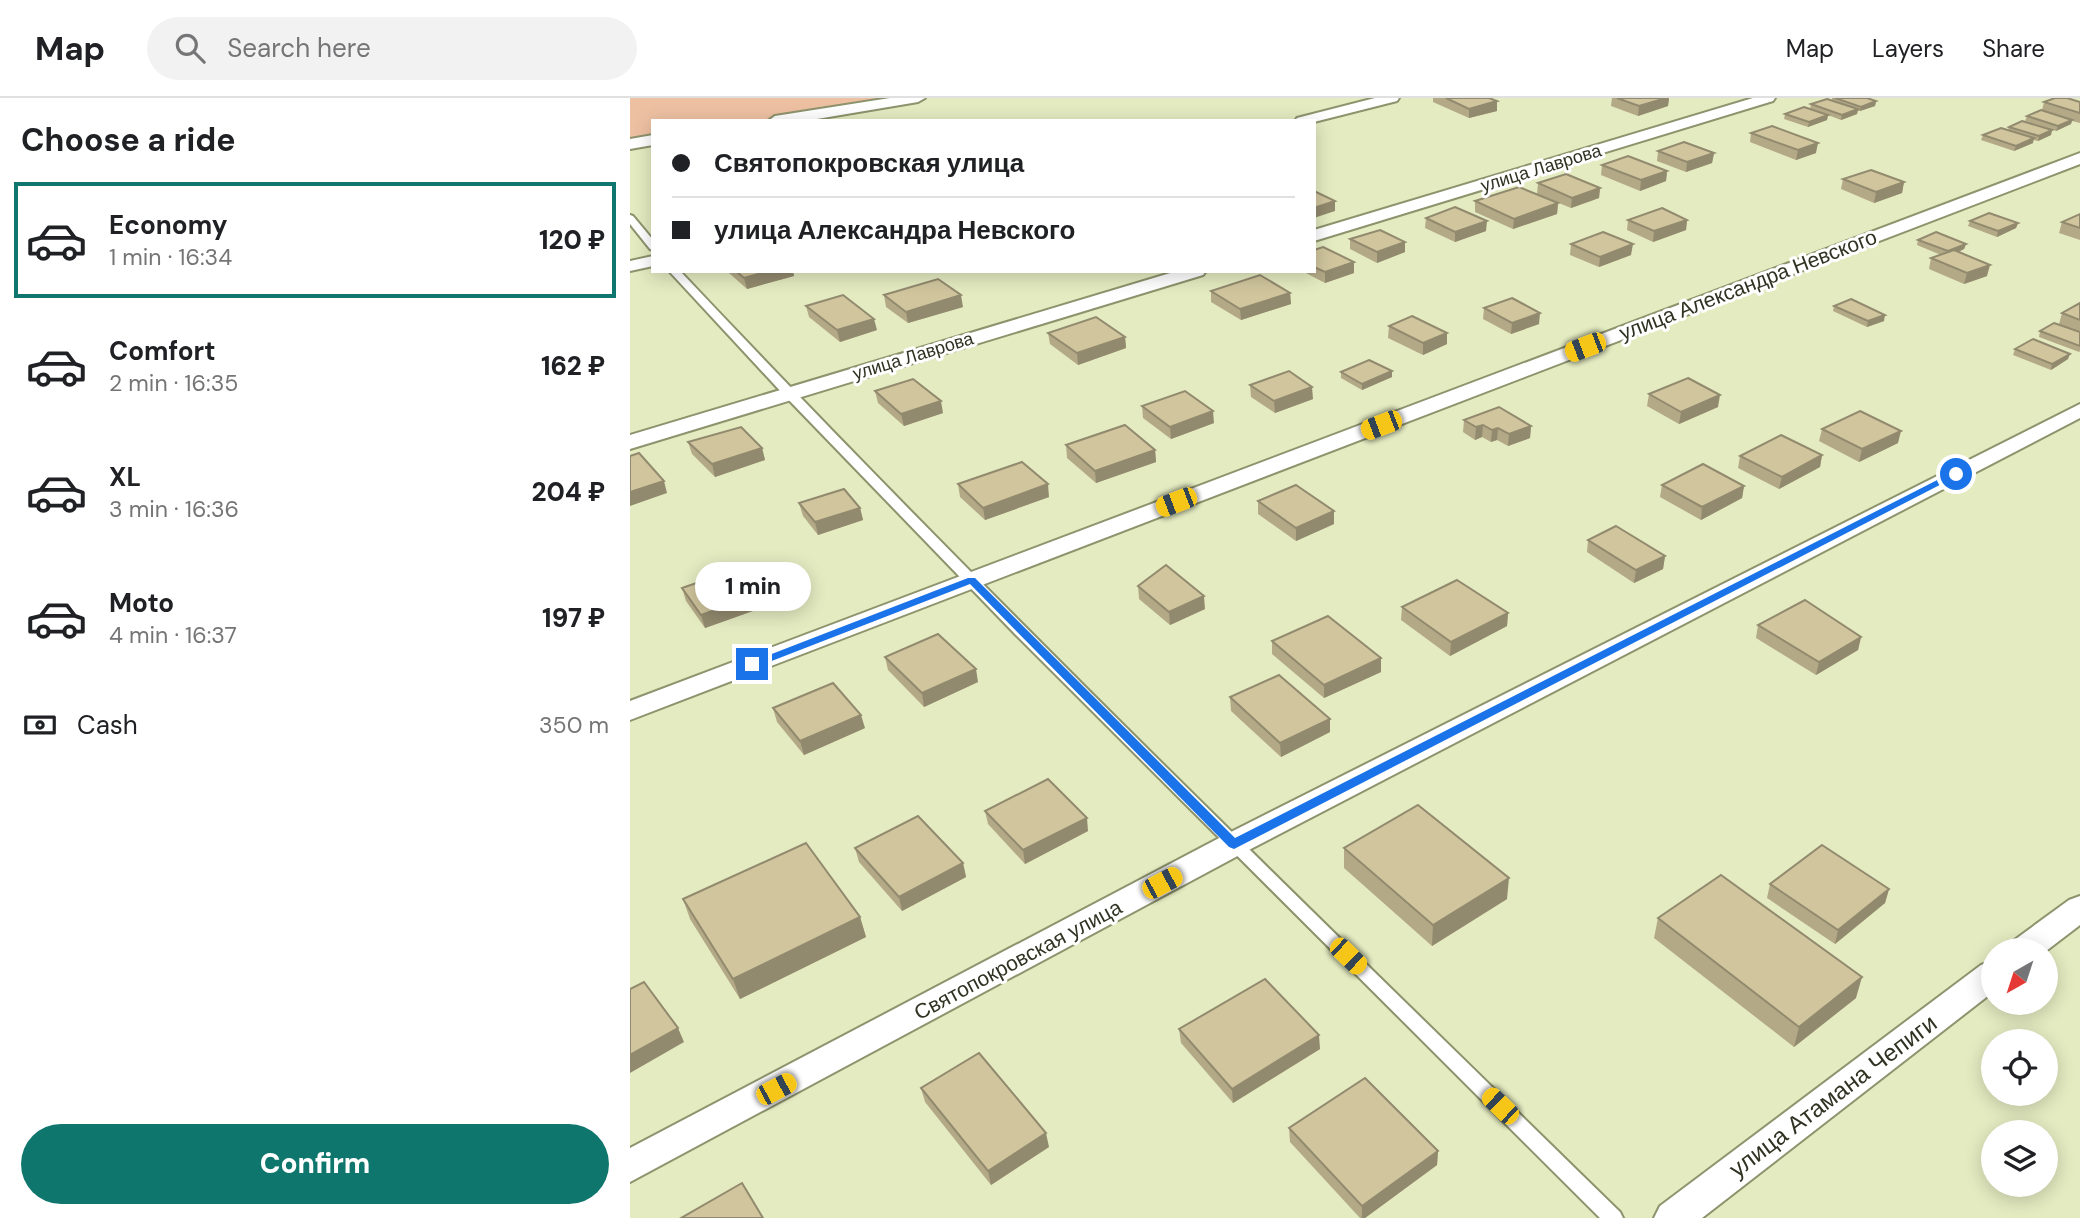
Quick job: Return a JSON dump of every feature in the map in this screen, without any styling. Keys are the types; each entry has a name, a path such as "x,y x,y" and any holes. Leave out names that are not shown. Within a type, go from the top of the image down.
{"street":[{"path":"787,119 918,98"},
{"path":"1310,119 1392,98"},
{"name":"улица Лаврова","path":"1316,235 1768,98"},
{"path":"630,144 651,140"},
{"name":"улица Александра Невского","path":"630,711 2080,158"},
{"path":"630,267 651,262"},
{"name":"улица Лаврова","path":"630,442 1190,273"},
{"name":"Святопокровская улица","path":"630,1166 1234,844 2080,410"},
{"path":"2040,938 2080,908"},
{"name":"улица Атамана Чепиги","path":"1673,1218 1981,983"}],"lane":[{"path":"630,218 651,244"},
{"path":"676,273 787,394 1234,844 1614,1218"}],"shaded area":[{"path":"630,98 920,98 786,119 651,119 651,139 630,143"}],"building":[{"path":"1446,98 1489,98 1497,101 1469,109"},
{"path":"1617,98 1666,98 1639,106"},
{"path":"1835,98 1867,98 1876,101 1861,107"},
{"path":"2055,98 2080,102 2080,113 2044,102"},
{"path":"1827,99 1858,109 1842,115 1811,104"},
{"path":"1804,107 1828,115 1809,122 1785,114"},
{"path":"2041,110 2072,120 2058,126 2027,116"},
{"path":"2022,121 2052,130 2039,136 2009,127"},
{"path":"1772,126 1818,143 1798,150 1751,133"},
{"path":"2001,128 2034,138 2016,146 1983,135"},
{"path":"1684,142 1714,153 1687,162 1658,151"},
{"path":"1628,156 1667,171 1641,180 1602,165"},
{"path":"1871,170 1904,182 1876,192 1843,179"},
{"path":"1566,174 1600,188 1572,198 1538,183"},
{"path":"1519,187 1558,203 1514,219 1475,201"},
{"path":"1316,192 1335,201 1316,207"},
{"path":"1455,207 1487,221 1455,232 1426,218"},
{"path":"1662,208 1687,220 1654,231 1628,220"},
{"path":"1989,213 2018,223 1998,231 1970,221"},
{"path":"2080,214 2080,228 2062,222"},
{"path":"1380,230 1405,242 1377,252 1350,239"},
{"path":"1603,232 1633,244 1600,257 1571,244"},
{"path":"1936,232 1966,244 1948,251 1918,240"},
{"path":"1323,247 1354,262 1325,272 1316,268 1316,249"},
{"path":"1954,250 1990,265 1967,273 1931,258"},
{"path":"738,273 762,273 744,278"},
{"path":"1260,275 1290,293 1240,309 1211,291"},
{"path":"938,279 961,295 906,312 884,295"},
{"path":"843,295 874,319 837,330 806,306"},
{"path":"1512,298 1540,313 1512,323 1484,308"},
{"path":"1851,299 1885,315 1868,321 1834,306"},
{"path":"2080,303 2080,320 2062,313"},
{"path":"1412,316 1447,333 1423,343 1389,326"},
{"path":"1096,317 1125,337 1077,353 1048,333"},
{"path":"2054,323 2080,332 2080,346 2040,331"},
{"path":"2033,339 2070,354 2052,364 2015,349"},
{"path":"1369,360 1392,371 1362,384 1341,372"},
{"path":"1289,371 1312,387 1274,401 1250,385"},
{"path":"1688,378 1720,395 1681,412 1649,394"},
{"path":"913,379 941,401 901,414 875,391"},
{"path":"1185,391 1213,411 1170,427 1142,406"},
{"path":"1499,407 1531,426 1509,434 1498,428 1492,430 1483,425 1476,427 1464,420"},
{"path":"1860,411 1901,431 1862,449 1822,429"},
{"path":"1125,425 1155,450 1095,471 1066,445"},
{"path":"741,427 762,448 712,464 688,442"},
{"path":"1781,435 1822,455 1782,477 1740,456"},
{"path":"639,453 664,481 630,492 630,456"},
{"path":"1022,462 1048,484 983,508 958,484"},
{"path":"1703,464 1744,486 1702,507 1662,485"},
{"path":"1296,485 1334,511 1296,528 1258,501"},
{"path":"844,489 860,508 815,522 799,503"},
{"path":"1616,526 1665,556 1636,570 1588,540"},
{"path":"754,563 774,589 701,615 682,588"},
{"path":"1166,565 1204,596 1169,612 1138,586"},
{"path":"1457,580 1508,613 1451,642 1402,607"},
{"path":"1805,600 1861,637 1819,662 1758,625"},
{"path":"1328,616 1381,658 1324,685 1272,641"},
{"path":"938,634 976,669 922,693 885,657"},
{"path":"1279,675 1330,719 1280,743 1230,697"},
{"path":"833,683 861,715 800,741 773,708"},
{"path":"1048,779 1087,818 1023,850 985,811"},
{"path":"1418,805 1509,878 1433,925 1344,848"},
{"path":"918,816 963,863 899,897 855,848"},
{"path":"806,843 860,917 733,979 683,899"},
{"path":"1822,845 1889,889 1838,930 1770,884"},
{"path":"1721,875 1862,977 1799,1027 1658,918"},
{"path":"1265,979 1319,1035 1232,1089 1179,1029"},
{"path":"644,982 678,1028 630,1055 630,989"},
{"path":"979,1053 1046,1133 988,1171 921,1088"},
{"path":"1365,1078 1438,1151 1362,1206 1289,1128"},
{"path":"742,1183 763,1218 681,1218"}],"route":[{"path":"752,664 972,580 1234,844 1956,474"}]}
